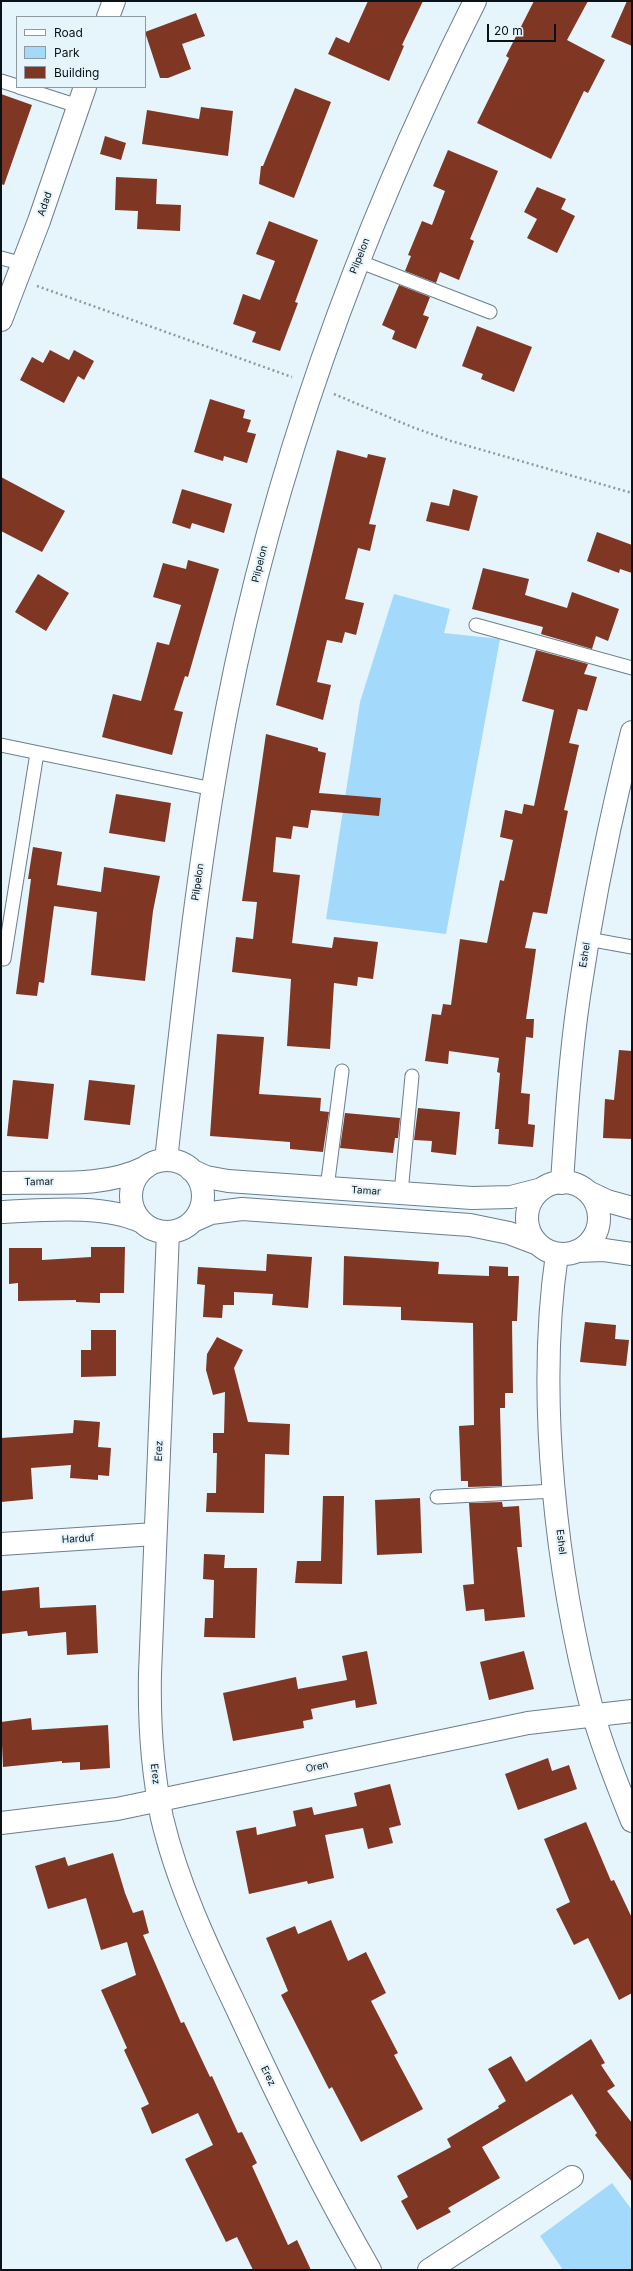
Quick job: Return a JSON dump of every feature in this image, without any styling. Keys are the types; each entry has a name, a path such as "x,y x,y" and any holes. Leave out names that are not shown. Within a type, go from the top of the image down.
{"street":[{"path":"108,16 114,1"},
{"name":"Pilpelon","path":"156,1164 213,788 237,663 269,530 312,384 358,261 404,152 475,1"},
{"name":"Adad","path":"1,320 24,264 82,97"},
{"name":"Eshel","path":"552,1186 568,1089 579,996 588,939 614,804 632,732"},
{"path":"142,1222 134,1211 132,1190 136,1177 156,1164 179,1162 191,1170 199,1181 202,1195 200,1209 193,1221"},
{"name":"Tamar","path":"1,1182 96,1181 130,1174 156,1164"},
{"name":"Tamar","path":"191,1170 206,1177 228,1181 492,1198 530,1193 552,1186"},
{"path":"538,1244 528,1226 527,1213 533,1199 552,1186 575,1184 607,1201 632,1208"},
{"path":"567,1252 584,1248 593,1237 598,1224 598,1210 588,1192"},
{"path":"1,1212 108,1212 121,1214 142,1222 154,1230 168,1232 181,1229 211,1212 225,1209 250,1210 470,1225 510,1233 538,1244 544,1249 567,1252 604,1250 632,1254"},
{"name":"Erez","path":"168,1232 155,1534 150,1710 152,1753 159,1800 171,1852 183,1888 213,1959 285,2109 370,2270"},
{"name":"Eshel","path":"567,1252 552,1287 549,1400 555,1491 568,1594 593,1714 632,1821"},
{"name":"Harduf","path":"1,1544 155,1534"},
{"name":"Oren","path":"1,1823 116,1809 528,1723 593,1714 632,1711"},
{"path":"429,2270 572,2177"}],"lane":[{"path":"1,81 16,86"},
{"path":"24,88 82,97"},
{"path":"1,258 24,264"},
{"path":"358,261 490,312"},
{"path":"476,625 632,668"},
{"path":"1,745 213,788"},
{"path":"4,959 37,753"},
{"path":"588,939 632,947"},
{"path":"327,1188 342,1071"},
{"path":"401,1193 412,1076"},
{"path":"437,1497 555,1491"}],"green space":[{"path":"394,594 450,609 444,633 500,639 446,934 326,919 360,702"},
{"path":"612,2183 632,2210 632,2270 563,2270 540,2236"}],"building":[{"path":"368,1 423,1 402,45 404,46 389,81 328,54 336,37 349,43"},
{"path":"534,1 588,1 567,40 605,60 588,93 584,91 551,159 477,123 509,58 506,56"},
{"path":"627,1 632,1 632,46 611,37"},
{"path":"196,13 205,36 182,44 191,69 168,78 160,78 146,32"},
{"path":"295,88 331,102 294,198 259,184 261,166 263,166"},
{"path":"1,94 32,105 4,185 1,184"},
{"path":"201,107 233,111 228,156 142,144 147,110 199,119"},
{"path":"105,136 126,143 121,160 100,154"},
{"path":"448,150 498,171 470,239 474,241 459,280 440,272 436,283 405,271 411,256 408,255 422,221 432,225 445,191 433,186"},
{"path":"116,177 157,179 156,204 181,205 180,231 137,229 138,211 115,210"},
{"path":"537,187 566,199 561,209 575,216 557,253 527,238 537,219 524,212"},
{"path":"269,221 318,240 295,302 298,303 280,351 252,342 256,332 233,324 243,294 260,300 275,261 256,254"},
{"path":"399,285 430,297 423,315 429,317 416,349 392,339 395,331 382,325"},
{"path":"477,326 532,347 514,392 481,379 483,374 462,366"},
{"path":"50,350 69,360 74,350 94,361 84,380 78,376 64,403 20,380 32,357 43,363"},
{"path":"210,399 245,410 243,418 251,420 247,432 256,434 247,463 224,456 223,461 194,452"},
{"path":"337,450 367,458 368,454 386,458 369,524 376,525 370,551 358,548 345,599 364,603 356,635 345,632 342,643 327,640 317,682 331,685 323,720 276,705"},
{"path":"1,477 65,511 42,552 1,531"},
{"path":"182,489 232,504 224,533 192,523 190,529 172,523"},
{"path":"453,489 478,496 469,531 426,521 431,502 449,506"},
{"path":"597,532 632,545 632,573 620,569 619,573 587,561"},
{"path":"188,560 219,569 188,677 185,676 174,710 183,712 172,755 102,737 113,694 141,701 157,642 169,645 181,605 153,597 163,563 186,569"},
{"path":"483,568 529,579 525,595 567,608 572,592 619,609 608,641 596,636 592,649 541,634 543,627 472,609"},
{"path":"38,574 69,593 46,631 15,612"},
{"path":"536,650 588,664 584,674 597,677 587,711 578,709 569,743 579,745 564,810 568,811 547,914 533,912 525,948 536,949 526,1019 534,1019 533,1038 526,1037 521,1093 530,1094 528,1124 535,1125 533,1147 498,1144 499,1129 495,1129 500,1073 497,1072 499,1058 449,1051 448,1064 425,1061 432,1014 441,1015 443,1004 451,1005 460,939 487,943 500,880 504,881 513,840 500,837 505,810 522,814 524,804 534,806 554,710 522,701"},
{"path":"266,734 318,748 318,751 326,753 319,793 381,798 379,816 311,810 308,828 293,826 291,839 276,837 273,872 300,875 292,943 332,948 334,937 378,942 373,979 358,977 357,986 334,983 330,1049 287,1046 291,979 232,972 236,937 253,939 257,902 242,901"},
{"path":"116,794 171,803 165,842 109,833"},
{"path":"33,847 62,852 57,885 101,892 104,867 160,876 153,911 145,981 91,975 97,912 54,906 44,983 39,982 37,996 16,994 31,879 28,879"},
{"path":"217,1034 264,1037 259,1094 321,1098 320,1111 329,1112 323,1152 290,1149 290,1142 210,1136"},
{"path":"619,1050 632,1051 632,1139 603,1138 605,1099 614,1100"},
{"path":"13,1080 54,1084 48,1139 7,1136"},
{"path":"89,1080 135,1085 130,1125 84,1120"},
{"path":"418,1108 460,1112 456,1155 431,1152 432,1141 414,1140"},
{"path":"345,1113 400,1118 398,1138 395,1138 393,1153 340,1148"},
{"path":"91,1247 125,1247 124,1293 100,1293 100,1303 76,1302 76,1300 18,1301 18,1283 9,1284 9,1248 42,1248 42,1260 91,1257"},
{"path":"267,1254 312,1257 308,1308 272,1305 273,1294 234,1292 234,1305 223,1305 222,1318 203,1317 205,1285 197,1284 198,1267 266,1271"},
{"path":"344,1256 439,1262 438,1274 489,1276 489,1266 508,1267 508,1276 519,1276 517,1321 512,1321 513,1393 505,1393 505,1408 500,1408 502,1486 468,1487 468,1481 461,1481 459,1426 474,1425 473,1323 401,1320 401,1307 343,1305"},
{"path":"585,1322 616,1325 615,1339 629,1340 626,1366 580,1362"},
{"path":"91,1330 116,1330 116,1376 81,1377 81,1350 91,1350"},
{"path":"217,1337 243,1350 234,1368 248,1422 290,1424 289,1455 265,1454 264,1513 206,1512 207,1493 216,1493 217,1453 213,1453 213,1433 224,1433 225,1392 213,1395 206,1370 207,1354"},
{"path":"74,1420 100,1422 98,1447 111,1448 109,1476 98,1475 98,1480 70,1478 71,1465 31,1468 33,1499 1,1502 1,1438 73,1433"},
{"path":"323,1496 344,1496 342,1584 295,1583 297,1561 321,1561"},
{"path":"420,1498 422,1553 377,1555 375,1500"},
{"path":"502,1502 503,1507 519,1506 522,1547 517,1547 525,1617 485,1621 484,1609 466,1611 463,1585 474,1584 469,1503"},
{"path":"204,1554 225,1555 224,1568 257,1568 255,1638 204,1637 205,1618 213,1618 214,1580 203,1579"},
{"path":"39,1587 40,1608 96,1605 98,1653 67,1655 66,1632 28,1636 27,1631 1,1634 1,1591"},
{"path":"367,1651 377,1704 356,1708 355,1700 311,1709 313,1719 303,1721 304,1728 233,1741 223,1693 296,1677 298,1689 347,1680 342,1656"},
{"path":"524,1651 534,1689 489,1700 480,1662"},
{"path":"31,1718 32,1730 108,1725 110,1768 80,1770 80,1762 62,1763 62,1761 3,1767 1,1722"},
{"path":"548,1758 552,1771 569,1765 577,1789 518,1810 505,1774"},
{"path":"390,1784 401,1825 389,1828 393,1843 368,1849 363,1828 325,1835 334,1878 308,1884 307,1881 249,1894 236,1831 256,1827 257,1835 296,1826 293,1811 312,1807 314,1815 357,1806 354,1793"},
{"path":"586,1822 611,1881 614,1880 632,1918 632,1993 619,2000 588,1938 574,1945 556,1909 570,1902 544,1839"},
{"path":"113,1853 125,1893 133,1913 143,1910 149,1933 143,1935 181,2023 184,2022 210,2077 212,2076 238,2133 242,2132 257,2163 252,2166 288,2245 297,2240 311,2270 253,2270 237,2237 226,2242 185,2159 213,2145 198,2113 152,2134 141,2108 149,2104 124,2050 127,2048 101,1990 136,1975 127,1942 101,1950 86,1898 48,1909 35,1866 65,1857 68,1866"},
{"path":"331,1920 348,1961 366,1952 386,1993 371,2001 398,2053 394,2055 423,2109 361,2142 332,2087 329,2089 281,1995 288,1991 266,1938 295,1926 298,1934"},
{"path":"591,2039 605,2063 601,2065 615,2086 607,2091 632,2123 632,2182 595,2135 597,2133 572,2094 482,2147 500,2178 448,2208 451,2212 417,2230 401,2201 408,2197 397,2176 451,2147 447,2139 499,2108 498,2106 506,2101 488,2069 511,2056 526,2082"}]}
